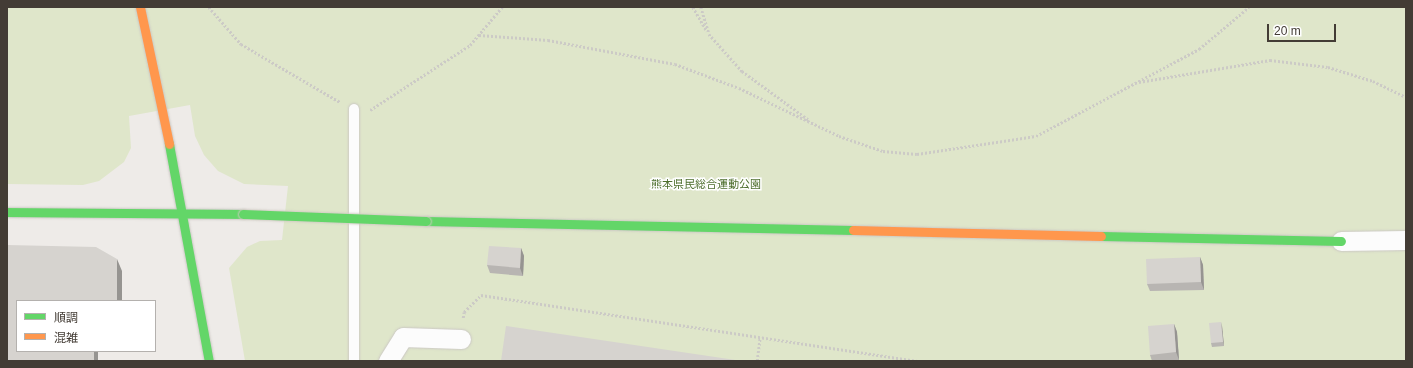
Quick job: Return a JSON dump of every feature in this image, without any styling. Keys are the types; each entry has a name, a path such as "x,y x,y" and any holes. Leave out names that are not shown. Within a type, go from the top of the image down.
{"street":[{"path":"140,7 182,212 209,361"},
{"path":"7,212 182,212 426,221 1341,241 1406,240"},
{"path":"388,361 403,337 460,339"}],"lane":[{"path":"354,109 354,361"}],"path":[{"path":"208,7 241,44 354,109 369,110 470,45 502,7"},
{"path":"693,7 709,34 742,71 815,124"},
{"path":"701,7 709,34"},
{"path":"479,34 548,40 675,64 739,88 815,124 883,151 917,154 963,150 1036,136 1199,49 1249,7"},
{"path":"1136,82 1270,60 1328,67 1373,81 1406,97"},
{"path":"460,339 464,312 481,295 919,361"},
{"path":"757,361 760,337"}],"green space":[{"name":"熊本県民総合運動公園","path":"7,7 1406,7 1406,361 245,361 229,268 247,247 260,241 282,240 288,186 244,184 218,171 204,155 195,136 190,105 129,116 131,148 124,162 99,181 83,185 7,184"}],"building":[{"path":"7,245 96,247 117,259 117,300 16,300 16,352 94,352 94,360 7,360"},
{"path":"489,246 521,248 520,268 487,265"},
{"path":"1200,257 1201,282 1147,284 1146,259"},
{"path":"1221,322 1223,342 1211,343 1209,323"},
{"path":"1174,324 1176,352 1150,355 1148,326"},
{"path":"506,326 742,361 501,361"}],"traffic: fast":[{"path":"169,144 209,361"},
{"path":"7,212 243,214"},
{"path":"243,214 426,221"},
{"path":"426,221 853,230"},
{"path":"1101,236 1341,241"}],"traffic: slow":[{"path":"140,7 169,144"},
{"path":"853,230 1101,236"}]}
